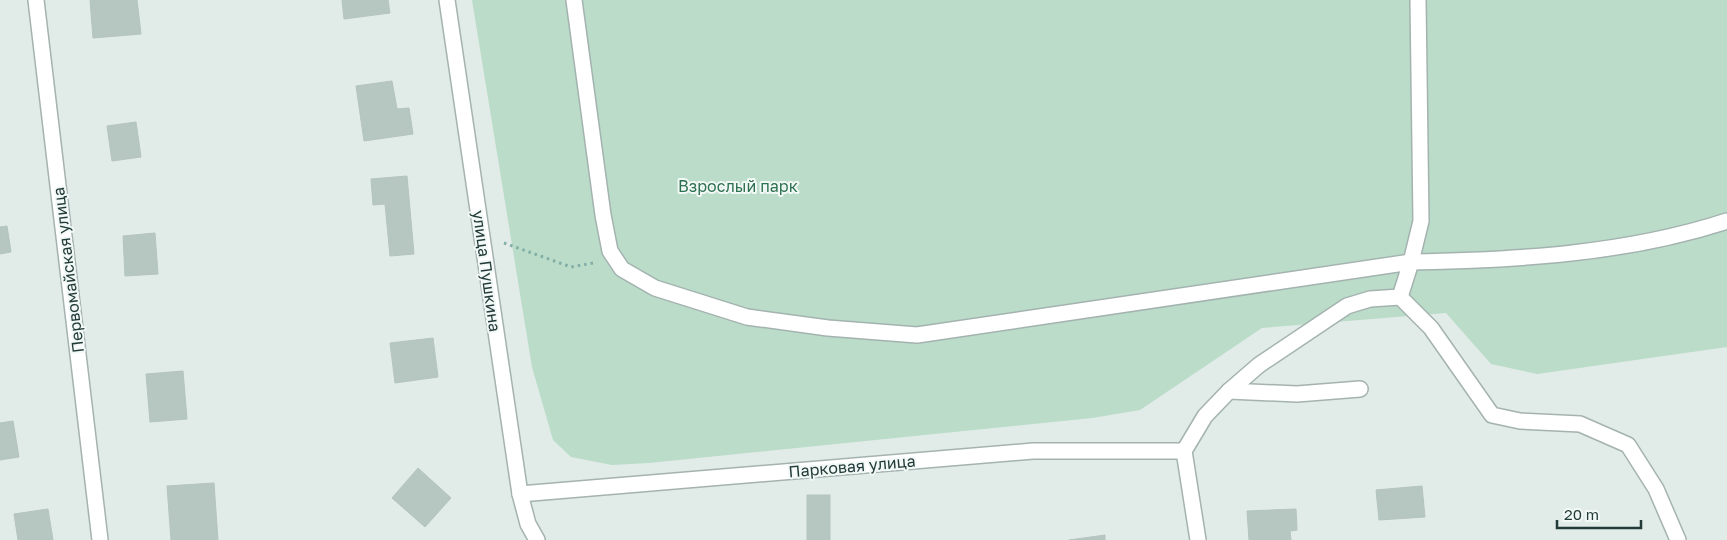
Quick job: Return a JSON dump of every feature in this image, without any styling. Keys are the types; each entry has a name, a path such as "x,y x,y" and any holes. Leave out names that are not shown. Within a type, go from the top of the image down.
{"street":[{"name":"Первомайская улица","path":"36,0 100,540"},
{"name":"улица Пушкина","path":"447,0 520,494 528,524 537,540"},
{"path":"574,0 603,215 610,251 622,269 655,288 747,317 828,328 917,335 1411,262 1487,261 1601,250 1691,233 1727,221"},
{"path":"1400,297 1411,262 1420,221 1418,0"},
{"path":"1198,540 1184,451 1205,416 1229,391 1259,365 1347,306 1370,299 1400,297 1431,328 1492,416 1520,421 1580,424 1628,445 1656,489 1678,540"},
{"path":"1229,391 1297,394 1360,390"},
{"name":"Парковая улица","path":"520,494 1033,451 1184,451"}],"path":[{"path":"482,237 517,247 571,267 594,263 622,269"}],"green space":[{"name":"Взрослый парк","path":"472,0 1727,0 1727,347 1537,374 1491,364 1446,313 1262,328 1140,410 1092,418 649,463 612,465 571,457 553,440 532,367"}],"building":[{"path":"90,0 137,0 141,34 93,38"},
{"path":"342,0 388,0 390,13 344,19"},
{"path":"392,81 397,109 409,108 413,134 364,141 356,86"},
{"path":"136,122 141,157 112,161 107,126"},
{"path":"407,176 414,254 390,256 385,204 373,205 371,179"},
{"path":"7,226 11,252 0,254 0,227"},
{"path":"155,233 158,274 125,276 123,236"},
{"path":"433,338 438,377 395,383 390,343"},
{"path":"183,371 187,419 150,422 146,374"},
{"path":"13,421 19,457 0,460 0,423"},
{"path":"418,468 451,498 425,527 392,498"},
{"path":"214,483 218,540 171,540 167,486"},
{"path":"1422,486 1425,517 1379,520 1376,490"},
{"path":"807,495 830,495 830,540 807,540"},
{"path":"48,509 53,540 18,540 14,514"},
{"path":"1296,509 1297,530 1290,531 1291,540 1249,540 1247,511"},
{"path":"1105,535 1105,540 1069,540"}]}
